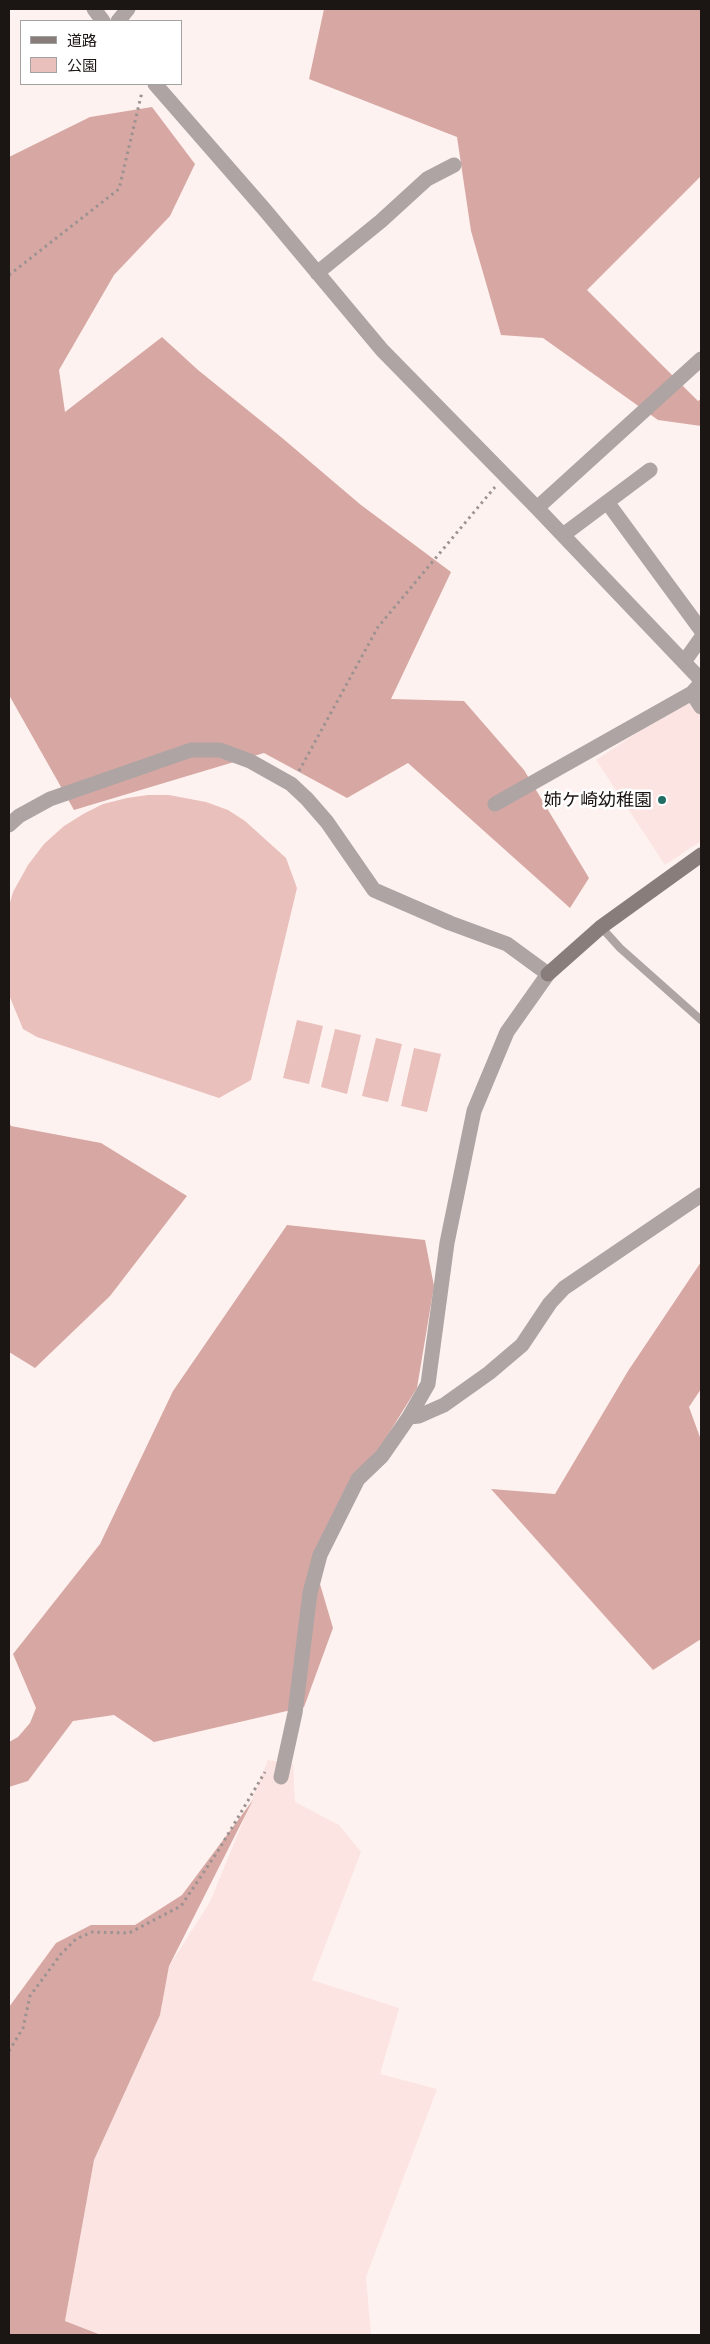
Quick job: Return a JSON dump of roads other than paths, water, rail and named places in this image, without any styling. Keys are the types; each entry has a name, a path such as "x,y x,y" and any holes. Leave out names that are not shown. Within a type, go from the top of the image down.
{"street":[{"path":"94,9 102,20"},
{"path":"119,20 128,9"},
{"path":"156,85 382,350 684,662 698,685 701,708"},
{"path":"317,272 381,221 427,179 454,165"},
{"path":"537,508 701,359"},
{"path":"563,536 650,470"},
{"path":"607,502 701,630"},
{"path":"684,662 701,638"},
{"path":"495,804 698,685"},
{"path":"9,826 19,816 50,799 191,750 220,750 250,761 290,784 327,822 374,890 450,923 507,944 548,974"},
{"path":"281,1777 293,1721 310,1593 320,1555 358,1478 382,1456 409,1417 428,1384 447,1243 474,1110 507,1032 548,974 601,927 701,855"},
{"path":"409,1417 419,1416 444,1405 489,1373 522,1345 550,1303 564,1288 701,1195"}],"lane":[{"path":"601,927 620,948 701,1020"}],"place":[{"name":"姉ケ崎幼稚園","path":"662,800"}]}
